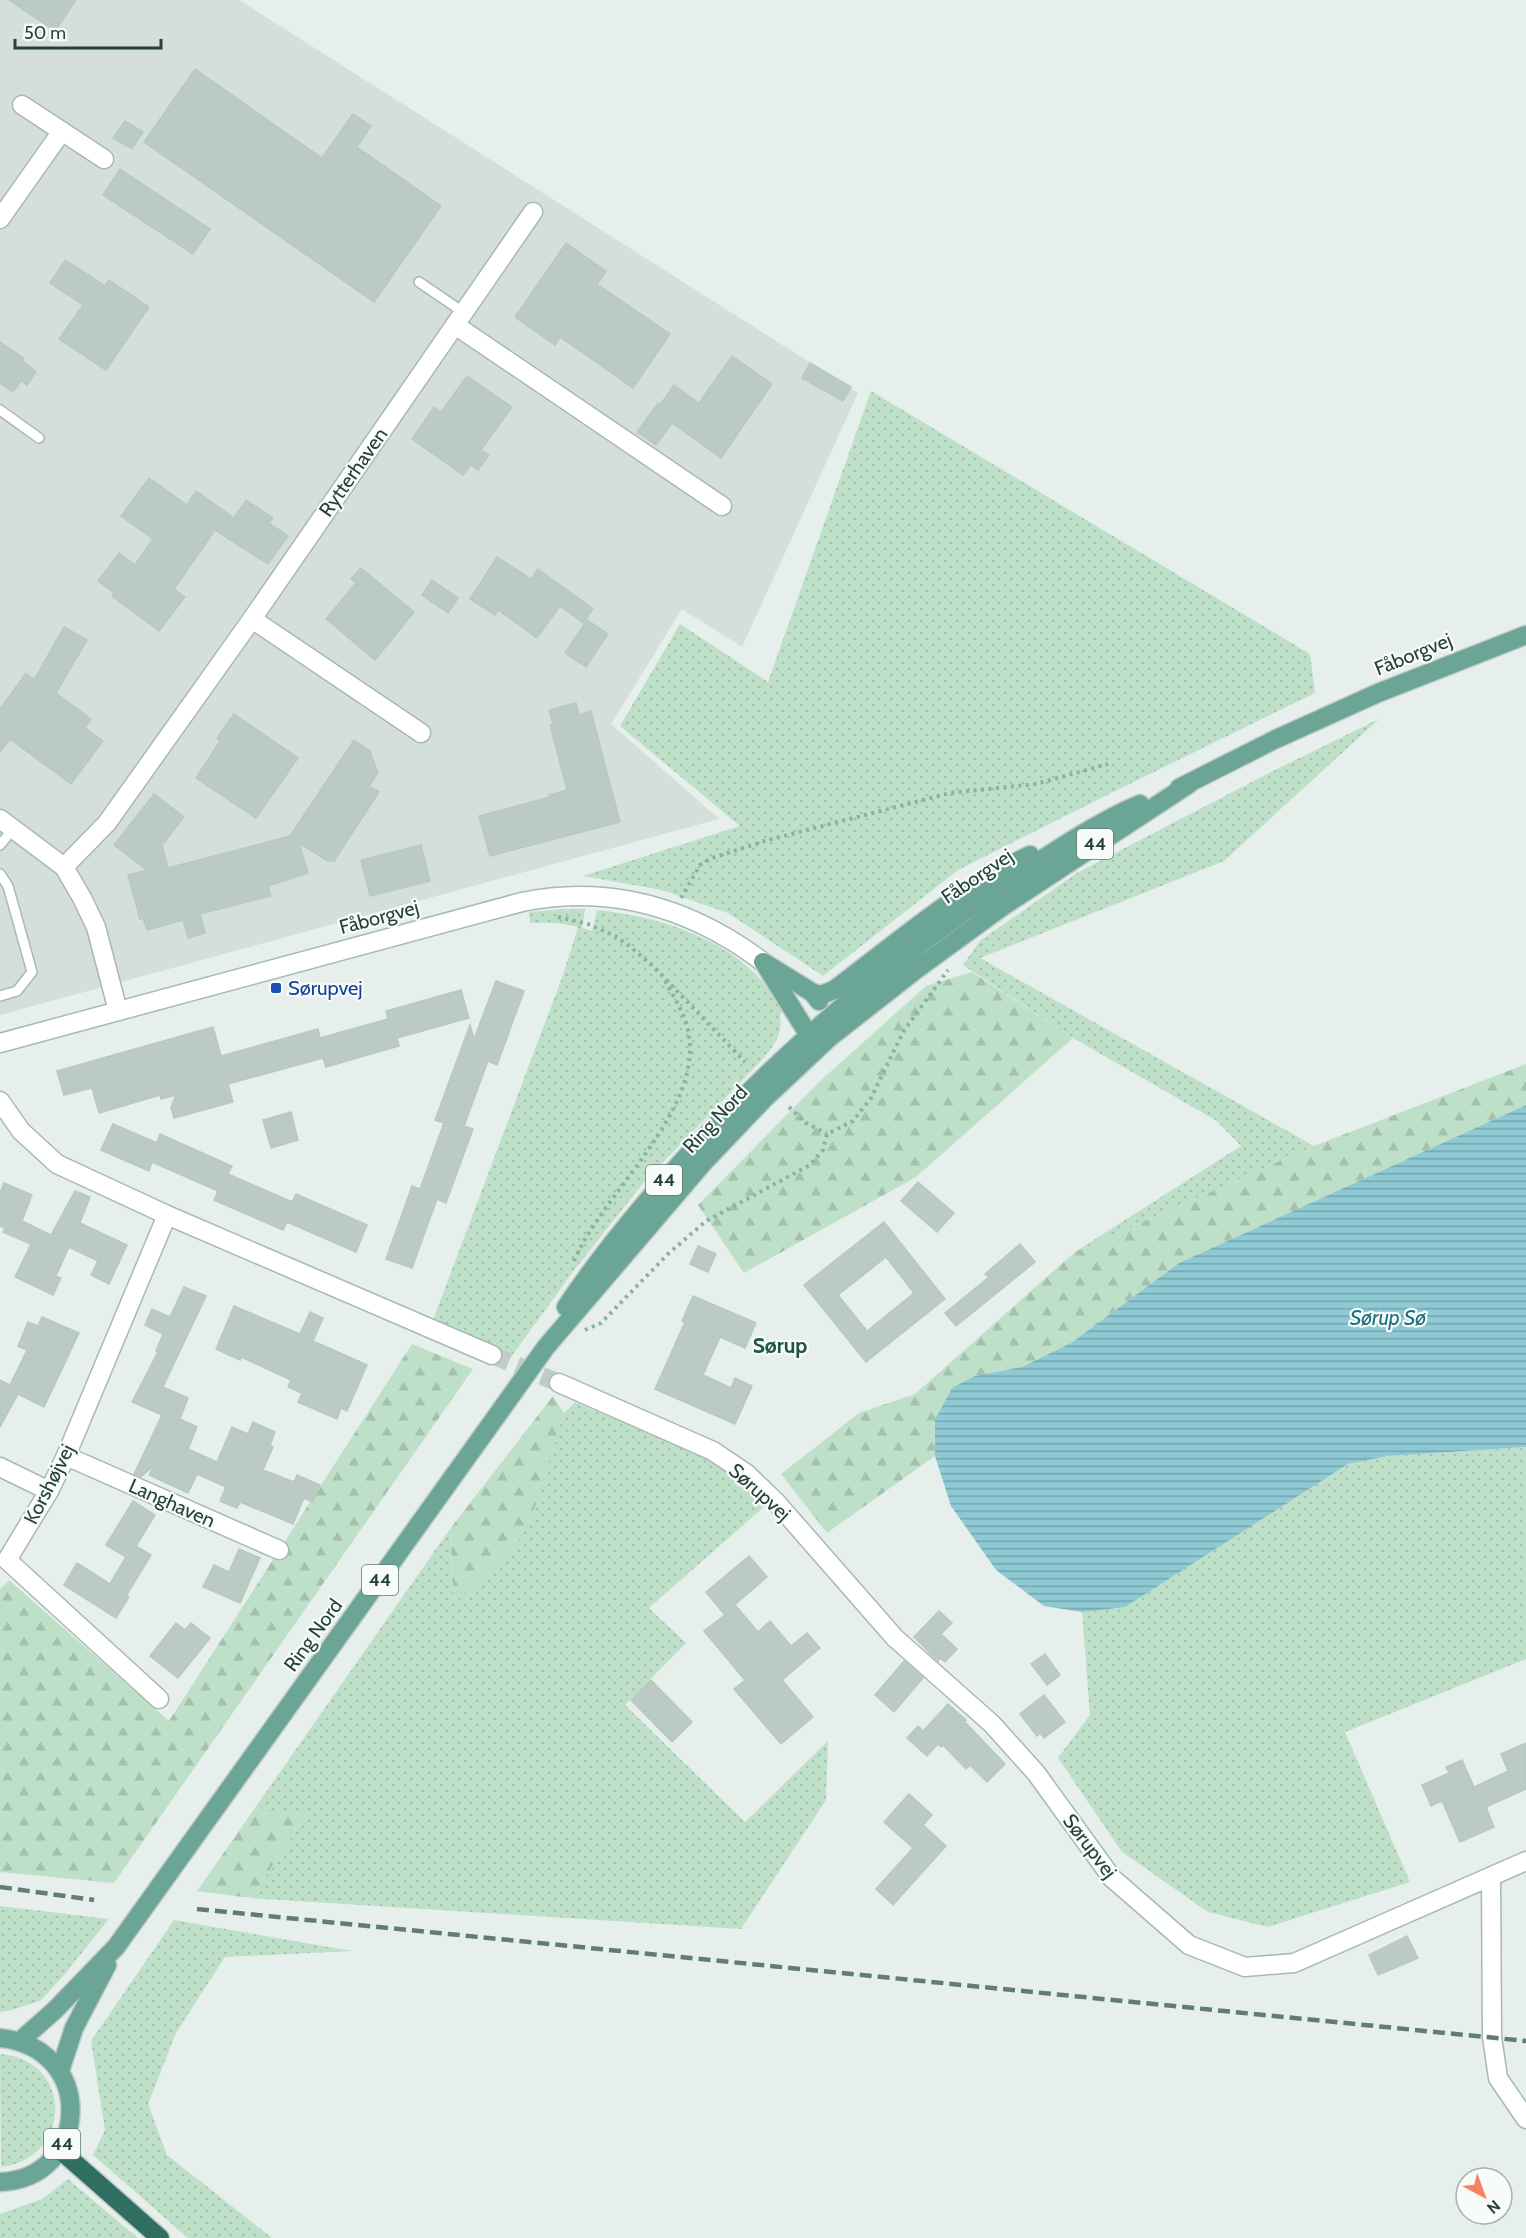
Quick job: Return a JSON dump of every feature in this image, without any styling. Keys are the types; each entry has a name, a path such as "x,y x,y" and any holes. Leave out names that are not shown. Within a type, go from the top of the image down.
{"highway":[{"path":"59,2149 160,2238"}],"main road":[{"name":"Fåborgvej","path":"809,1034 895,962 1082,834 1127,810 1189,784 1276,739 1378,693 1526,635"},
{"name":"Fåborgvej","path":"829,1038 1002,907 1189,784"},
{"path":"813,993 821,994 834,990 931,915 984,880 1051,846 1082,834"},
{"path":"763,962 813,993 829,1016 832,1026 829,1038 817,1040 809,1034 763,962"},
{"name":"Ring Nord","path":"546,1347 566,1307 637,1212 698,1144 809,1034"},
{"name":"Ring Nord","path":"60,2071 74,2028 116,1947 546,1347 704,1162 765,1098 829,1038"},
{"name":"Ring Nord","path":"20,2041 55,2010 116,1947"},
{"name":"44","path":"0,2038 20,2041 39,2049 49,2058 60,2071 67,2085 72,2105 70,2124 59,2149 47,2164 30,2175 0,2182"}],"street":[{"path":"22,105 104,159"},
{"path":"0,219 62,131"},
{"name":"Rytterhaven","path":"64,867 107,823 252,619 533,212"},
{"path":"459,319 722,506"},
{"path":"252,619 421,733"},
{"path":"6,824 64,867 96,927 118,1011"},
{"name":"Fåborgvej","path":"0,1043 537,899 574,896 617,898 676,912 713,929 763,962"},
{"path":"0,1101 21,1131 57,1164 167,1215 492,1355"},
{"name":"Korshøjvej","path":"159,1699 4,1564 49,1491 66,1456 167,1215"},
{"name":"Sørupvej","path":"559,1383 713,1451 747,1474 776,1502 896,1638 992,1724 1014,1748 1036,1773 1112,1878 1189,1945 1245,1967 1294,1963 1526,1861"},
{"name":"Langhaven","path":"66,1456 279,1550"},
{"path":"0,1467 49,1491"},
{"path":"1491,1876 1492,2037 1498,2078 1526,2119"}],"lane":[{"path":"419,282 459,319"},
{"path":"0,410 39,438"},
{"path":"0,844 6,824"},
{"path":"0,873 8,886 32,972 17,992 0,996"}],"path":[{"path":"676,912 685,888 700,865 717,856 768,840 950,793 1036,784 1108,764"},
{"path":"553,917 588,924 615,936 640,954 745,1062"},
{"path":"827,1134 853,1121 871,1098 903,1032 952,964"},
{"path":"573,1264 587,1236 676,1106 686,1081 690,1045 686,1025 663,976"},
{"path":"789,1107 806,1123 827,1134"},
{"path":"583,1331 601,1323 668,1254 706,1221 810,1165 824,1150 827,1134"}],"shaded area":[{"path":"0,0 239,0 858,393 742,647 682,609 611,724 719,819 0,1015"}],"green space":[{"path":"871,391 1310,654 1315,693 958,870 823,976 728,913 662,890 583,876 740,826 620,726 680,624 768,682"},
{"path":"1379,719 1224,861 980,958 1314,1146 1075,1252 1241,1146 1217,1121 1073,1038 963,965 980,941 1077,873 1271,772"},
{"path":"585,909 582,928 592,931 597,910 651,919 704,938 728,952 750,969 769,989 783,1012 780,1015 780,1029 776,1041 769,1051 644,1182 575,1269 511,1357 433,1320 563,975 578,927 557,923 530,923 529,912"},
{"path":"972,972 1073,1038 916,1177 744,1273 698,1205 819,1082 926,986"},
{"path":"1526,1064 1526,1105 1179,1263 1071,1343 1022,1367 975,1376 935,1420 935,1456 827,1533 781,1474 859,1413 915,1394 1075,1252 1314,1146"},
{"path":"412,1344 473,1369 114,1883 0,1872 0,1589 9,1580 169,1721"},
{"path":"553,1396 564,1413 532,1516 513,1550 454,1603 450,1529"},
{"path":"575,1402 722,1465 766,1505 649,1608 686,1643 625,1705 745,1822 828,1741 826,1800 741,1929 251,1898 306,1815 255,1808 450,1529 454,1602 530,1520 564,1413"},
{"path":"1526,1447 1526,1659 1345,1732 1410,1882 1268,1927 1208,1912 1122,1852 1058,1758 1090,1715 1082,1612 1125,1606 1348,1464 1388,1456"},
{"path":"255,1808 306,1815 251,1898 197,1891"},
{"path":"0,1906 109,1919 40,2001 0,2012"},
{"path":"174,1920 352,1951 225,1957 176,2033 148,2104 167,2155 272,2238 188,2238 93,2155 105,2130 91,2041"},
{"path":"0,2054 24,2060 41,2072 52,2090 55,2109 52,2129 42,2146 25,2160 1,2167"},
{"path":"68,2179 138,2238 0,2238 0,2214 42,2199"}],"water":[{"name":"Sørup Sø","path":"1526,1105 1526,1447 1388,1456 1348,1464 1125,1607 1082,1612 1044,1606 996,1570 951,1506 935,1456 935,1420 952,1388 975,1376 1022,1367 1071,1343 1179,1263"}],"building":[{"path":"9,0 76,0 55,31"},
{"path":"195,69 322,158 353,114 371,126 357,147 441,206 374,302 144,142"},
{"path":"125,121 143,132 132,149 113,138"},
{"path":"120,169 210,229 193,254 103,195"},
{"path":"566,243 606,271 597,284 670,334 633,388 560,337 555,345 515,317"},
{"path":"65,260 105,286 109,280 149,307 106,370 59,339 83,305 50,283"},
{"path":"0,342 24,358 22,360 36,372 27,385 21,381 13,392 0,383"},
{"path":"732,356 772,384 721,458 672,423 656,445 637,432 674,385 699,403"},
{"path":"810,363 851,387 843,401 802,378"},
{"path":"467,376 512,407 481,450 489,455 478,470 471,465 463,475 412,439 434,407 441,412"},
{"path":"149,478 187,505 196,491 234,518 246,500 273,518 269,523 288,536 268,564 215,530 174,589 185,597 159,631 112,596 114,593 98,581 119,553 135,565 153,539 121,516"},
{"path":"497,557 531,579 538,569 593,609 583,623 560,606 537,638 498,610 495,615 470,599"},
{"path":"361,568 414,612 375,660 326,619 356,583 351,579"},
{"path":"432,580 458,598 448,613 422,595"},
{"path":"587,620 608,634 586,667 565,653"},
{"path":"64,627 87,640 56,693 91,719 85,728 103,741 71,784 10,739 0,752 0,709 26,673 34,680"},
{"path":"576,703 579,715 591,711 620,822 490,856 479,816 550,797 549,795 567,790 550,725 553,724 549,710"},
{"path":"234,714 298,758 256,818 196,778 220,741 217,738"},
{"path":"354,740 370,751 378,773 369,786 379,792 334,861 328,861 299,843 308,873 268,886 271,896 200,914 205,933 188,938 183,920 147,930 143,918 140,919 128,875 147,870 114,845 154,794 184,817 162,845 168,868 290,836"},
{"path":"421,845 430,881 370,896 361,860"},
{"path":"496,981 524,991 497,1065 488,1061 464,1126 473,1129 446,1203 437,1199 412,1268 386,1259 412,1186 420,1189 444,1123 435,1120 470,1025 474,1039"},
{"path":"461,990 469,1018 397,1038 399,1046 326,1067 323,1058 228,1084 233,1102 174,1118 171,1107 176,1095 161,1099 160,1095 99,1113 92,1088 64,1095 57,1071 213,1027 221,1056 318,1029 320,1038 388,1019 386,1011"},
{"path":"291,1112 298,1140 271,1148 263,1120"},
{"path":"113,1124 157,1143 160,1134 232,1166 228,1174 292,1202 296,1194 367,1225 356,1252 287,1222 283,1230 214,1200 218,1191 152,1162 149,1171 101,1150"},
{"path":"918,1182 954,1213 937,1232 901,1201"},
{"path":"4,1183 32,1195 22,1221 51,1235 75,1191 90,1197 80,1223 127,1245 109,1284 91,1275 98,1261 69,1247 56,1276 61,1278 53,1295 15,1277 31,1244 3,1232 5,1228 0,1226 0,1193"},
{"path":"884,1222 945,1299 866,1362 804,1285","holes":["886,1257 914,1293 867,1331 838,1295"]},
{"path":"1020,1244 1035,1262 956,1326 945,1313 989,1277 985,1274"},
{"path":"698,1246 716,1254 708,1272 690,1264"},
{"path":"184,1287 206,1296 163,1387 188,1398 180,1419 197,1427 188,1449 217,1462 232,1427 248,1434 253,1422 275,1432 270,1446 273,1447 263,1470 294,1482 297,1475 320,1485 313,1502 304,1498 293,1524 240,1502 237,1508 220,1501 226,1487 197,1474 188,1493 149,1475 156,1464 141,1477 134,1474 162,1415 132,1402 158,1352 156,1351 163,1334 145,1325 152,1309 170,1317"},
{"path":"693,1296 756,1323 745,1348 720,1337 703,1375 731,1388 735,1378 752,1386 735,1424 655,1389 685,1322 682,1321"},
{"path":"234,1306 300,1334 310,1312 323,1318 313,1341 367,1365 347,1411 341,1408 337,1419 298,1402 302,1393 288,1387 291,1380 241,1357 240,1360 216,1349"},
{"path":"42,1317 79,1333 44,1407 18,1394 0,1427 0,1380 10,1385 27,1350 18,1346 28,1322 38,1326"},
{"path":"133,1501 155,1515 136,1546 151,1555 126,1596 129,1597 116,1618 64,1585 77,1563 110,1584 126,1557 106,1545"},
{"path":"239,1549 260,1558 240,1603 203,1587 214,1565 229,1572"},
{"path":"749,1556 767,1577 724,1614 706,1592"},
{"path":"736,1606 758,1632 770,1621 791,1646 807,1633 820,1648 782,1680 813,1717 781,1744 734,1689 745,1680 704,1631"},
{"path":"939,1611 952,1623 941,1634 957,1649 945,1662 940,1658 938,1661 914,1637"},
{"path":"176,1623 185,1630 191,1623 210,1638 178,1678 150,1656"},
{"path":"1045,1654 1060,1675 1047,1685 1031,1664"},
{"path":"904,1661 923,1678 894,1712 875,1695"},
{"path":"651,1680 692,1722 672,1742 631,1700"},
{"path":"1044,1695 1065,1722 1044,1738 1040,1733 1037,1736 1020,1714"},
{"path":"948,1704 966,1720 964,1721 1005,1764 987,1782 970,1765 966,1769 943,1745 941,1747 938,1744 927,1756 907,1738 918,1726 923,1731"},
{"path":"1526,1743 1526,1789 1486,1807 1494,1827 1460,1842 1442,1801 1431,1806 1422,1785 1449,1773 1446,1767 1462,1760 1474,1787 1508,1771 1501,1754"},
{"path":"909,1794 932,1815 923,1825 946,1846 893,1905 876,1889 913,1848 884,1822"},
{"path":"1407,1936 1418,1958 1378,1975 1369,1955"}],"tunnel":[{"path":"492,1355 559,1383"}],"railway":[{"path":"0,1887 94,1900"},
{"path":"197,1909 1526,2041"}],"place":[{"name":"Sørupvej","path":"276,988"}],"district":[{"name":"Sørup","path":"780,1346"}]}
